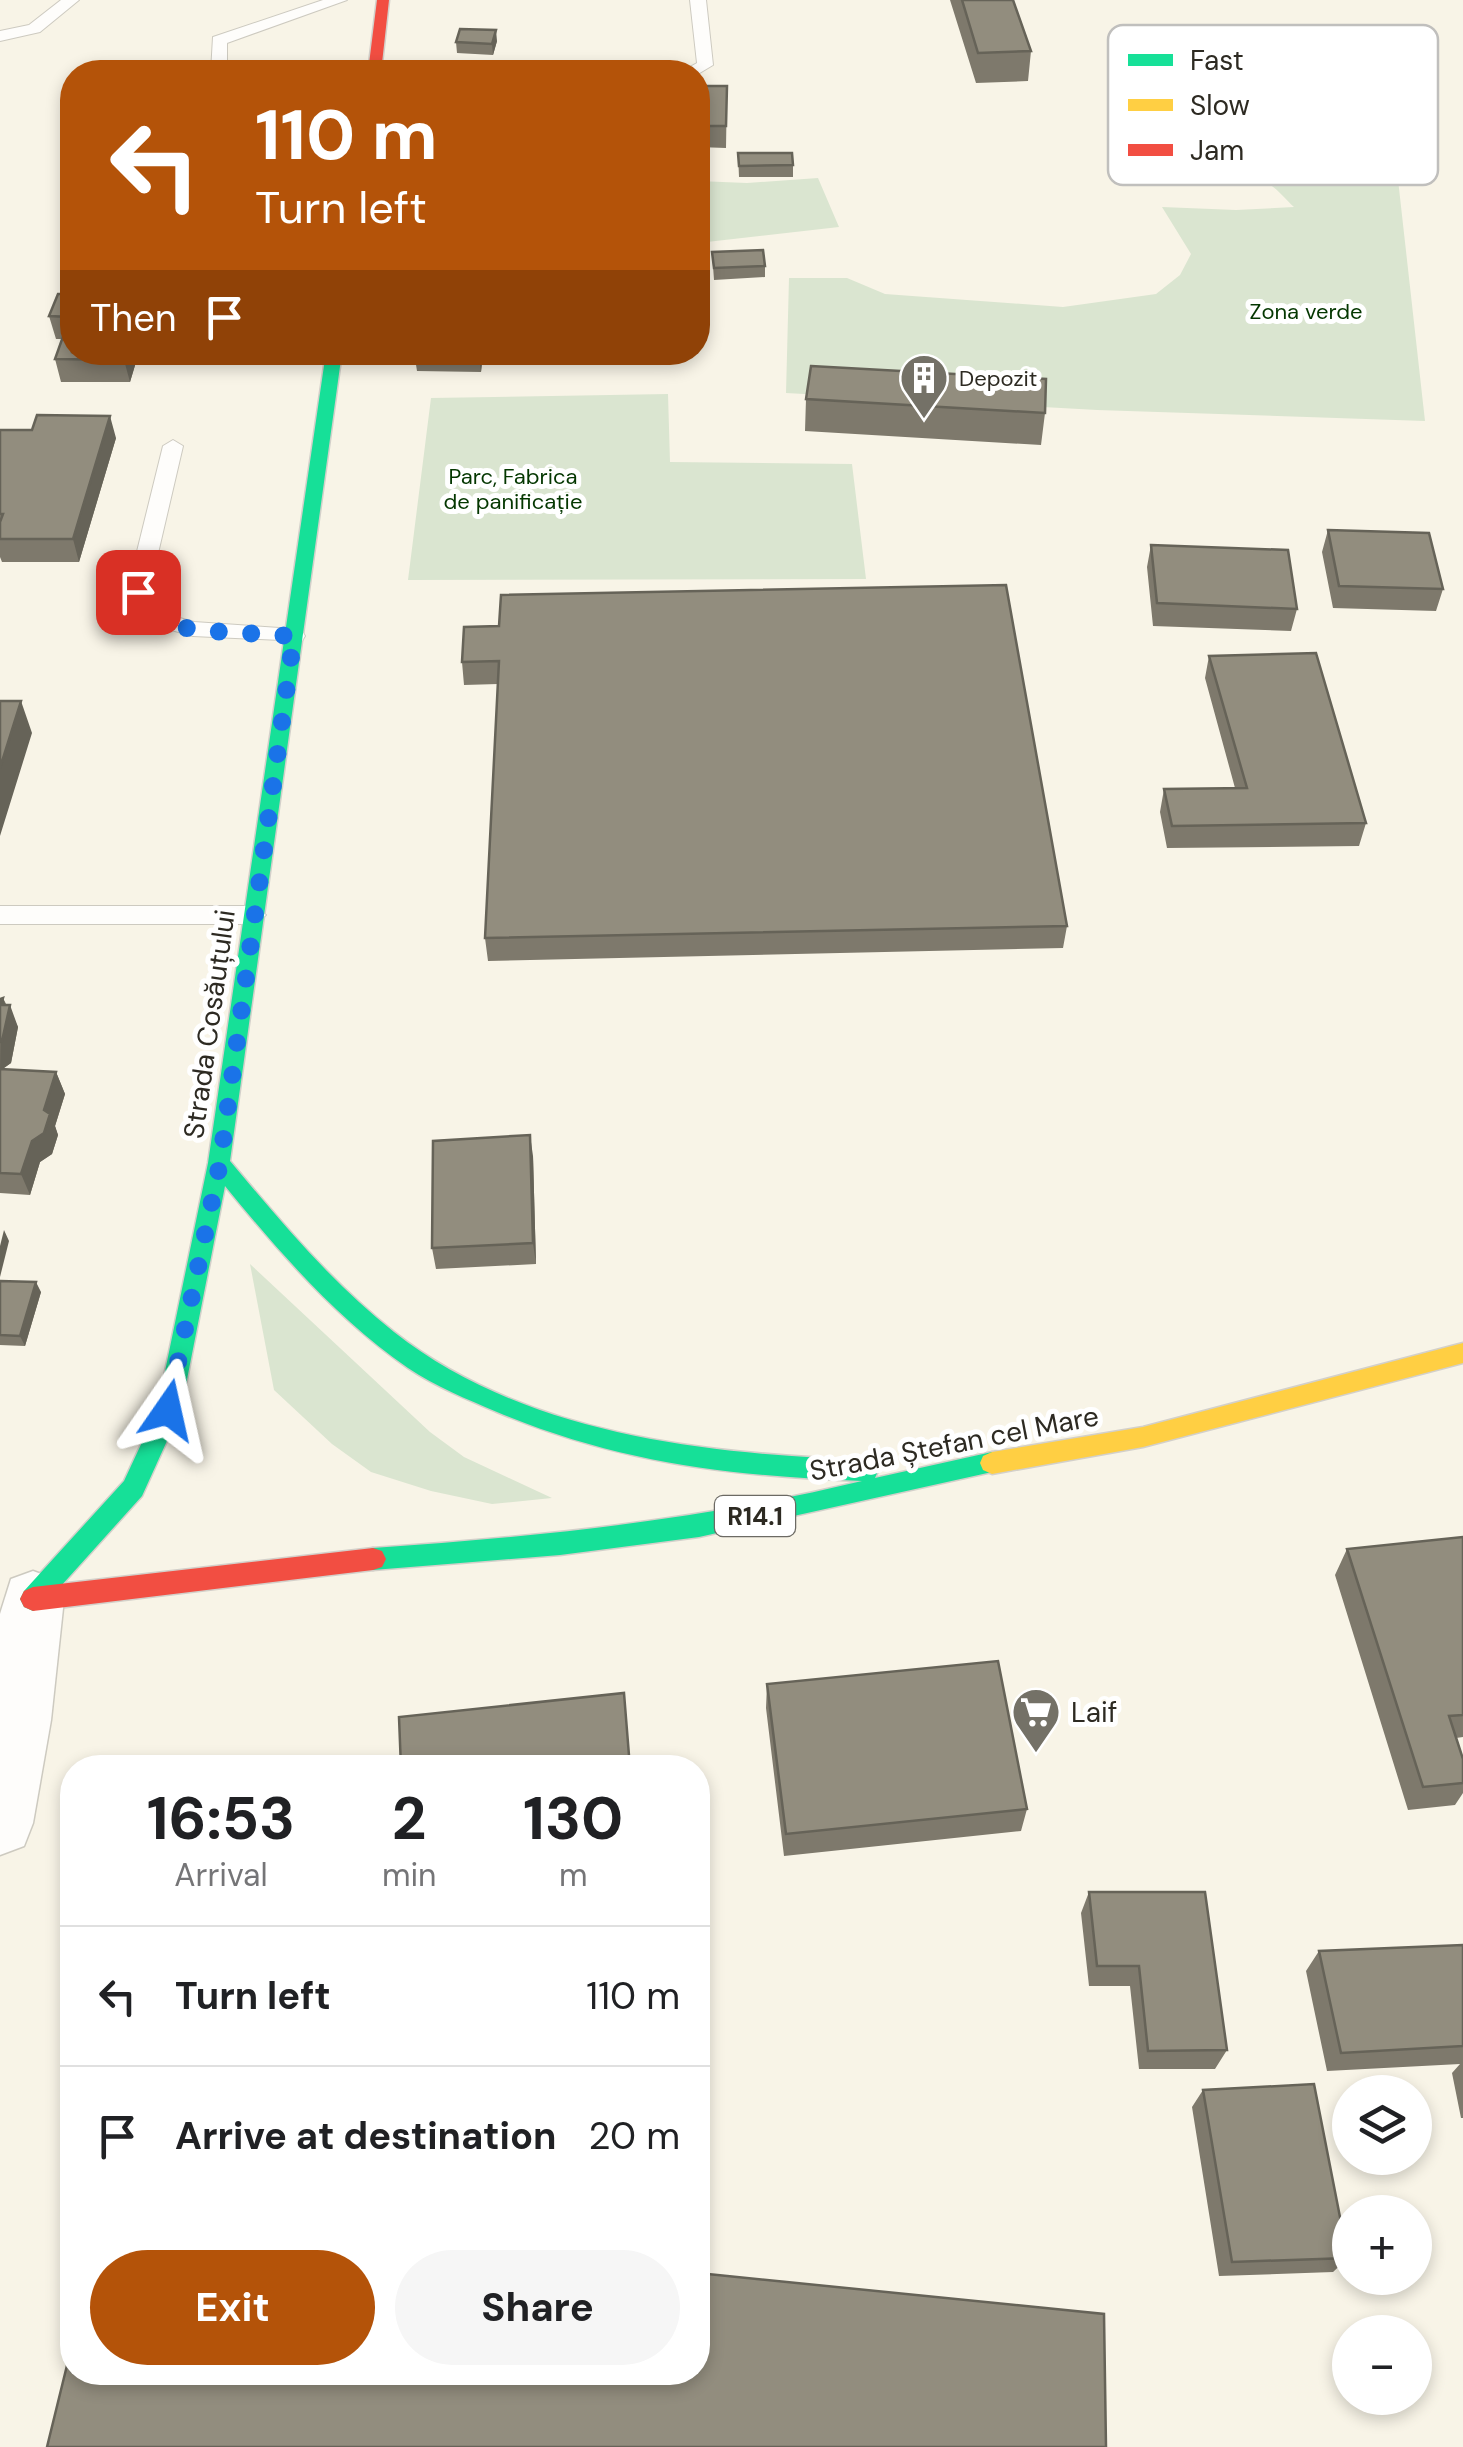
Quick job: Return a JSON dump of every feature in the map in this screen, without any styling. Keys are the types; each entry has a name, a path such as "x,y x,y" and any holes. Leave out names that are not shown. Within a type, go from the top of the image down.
{"main road":[{"path":"375,60 383,0"},
{"name":"Strada Cosăuțului","path":"33,1598 133,1488 168,1410 220,1163 332,365"},
{"name":"R14.1","path":"220,1163 328,1289 394,1346 416,1362 530,1418 594,1440 716,1464 929,1474"},
{"name":"Strada Ștefan cel Mare","path":"33,1598 362,1560 560,1547 748,1518 929,1474 1143,1437 1463,1353"}],"street":[{"path":"0,1823 20,1720 33,1598"}],"lane":[{"path":"0,36 34,29 71,0"},
{"path":"219,60 219,40 339,0"},
{"path":"698,0 704,60"},
{"path":"173,446 138,592 154,618 193,630 294,636"},
{"path":"0,915 254,915"}],"green space":[{"path":"818,178 839,227 710,242 710,181"},
{"name":"Zona verde","path":"1269,185 1399,185 1425,421 1097,410 786,393 789,278 847,278 885,294 1063,307 1156,294 1180,275 1191,254 1162,207 1294,207"},
{"name":"Parc, Fabrica de panificație","path":"668,394 670,462 852,464 866,579 408,580 431,398"},
{"path":"250,1264 430,1432 464,1457 552,1498 492,1504 431,1491 371,1472 332,1444 274,1390"}],"building":[{"path":"962,0 1013,0 1031,51 978,53"},
{"path":"460,29 496,30 492,44 456,42"},
{"path":"710,86 727,86 726,126 710,126"},
{"path":"738,153 792,153 793,165 739,166"},
{"path":"763,250 765,266 714,268 712,252"},
{"path":"58,294 60,294 60,317 49,316"},
{"path":"811,366 1046,379 1045,413 806,399"},
{"path":"37,415 110,416 73,539 0,539 0,430 32,430"},
{"path":"1328,530 1429,533 1443,589 1339,586"},
{"path":"1151,545 1288,550 1297,609 1157,603"},
{"path":"1006,585 1067,926 485,938 499,661 462,662 464,627 499,626 501,595"},
{"path":"1316,653 1366,823 1172,826 1164,789 1247,788 1209,656"},
{"path":"0,701 21,701 0,768"},
{"path":"3,998 1,1005 10,1005 0,1042 0,999"},
{"path":"0,1069 56,1072 44,1110 50,1114 44,1133 32,1141 21,1174 0,1173"},
{"path":"530,1135 533,1243 432,1248 433,1141"},
{"path":"0,1281 36,1282 20,1336 0,1335"},
{"path":"1463,1537 1463,1715 1449,1716 1463,1759 1463,1783 1423,1787 1347,1549"},
{"path":"998,1661 1027,1809 786,1834 767,1684"},
{"path":"624,1693 629,1755 400,1755 399,1717"},
{"path":"1089,1892 1205,1892 1227,2050 1148,2051 1139,1966 1097,1966"},
{"path":"1463,1945 1463,2046 1341,2053 1319,1951"},
{"path":"1314,2084 1336,2195 1332,2195 1332,2259 1232,2262 1203,2090"},
{"path":"710,2274 1104,2314 1106,2447 47,2447 62,2385 710,2385"}],"traffic: fast":[{"path":"33,1599 133,1488 169,1410 219,1163 332,365"},
{"path":"219,1163 335,1294 388,1341 452,1381 539,1418 630,1447 719,1462 866,1471"},
{"path":"373,1559 560,1544 699,1526 992,1463"}],"traffic: slow":[{"path":"992,1463 1143,1437 1463,1353"}],"traffic: jam":[{"path":"376,60 383,0"},
{"path":"33,1599 373,1559"}],"place":[{"name":"Depozit","path":"924,420"},
{"name":"Laif","path":"1036,1754"}],"route":[{"path":"138,592 154,618 193,630 294,636 220,1163 168,1410"}]}
